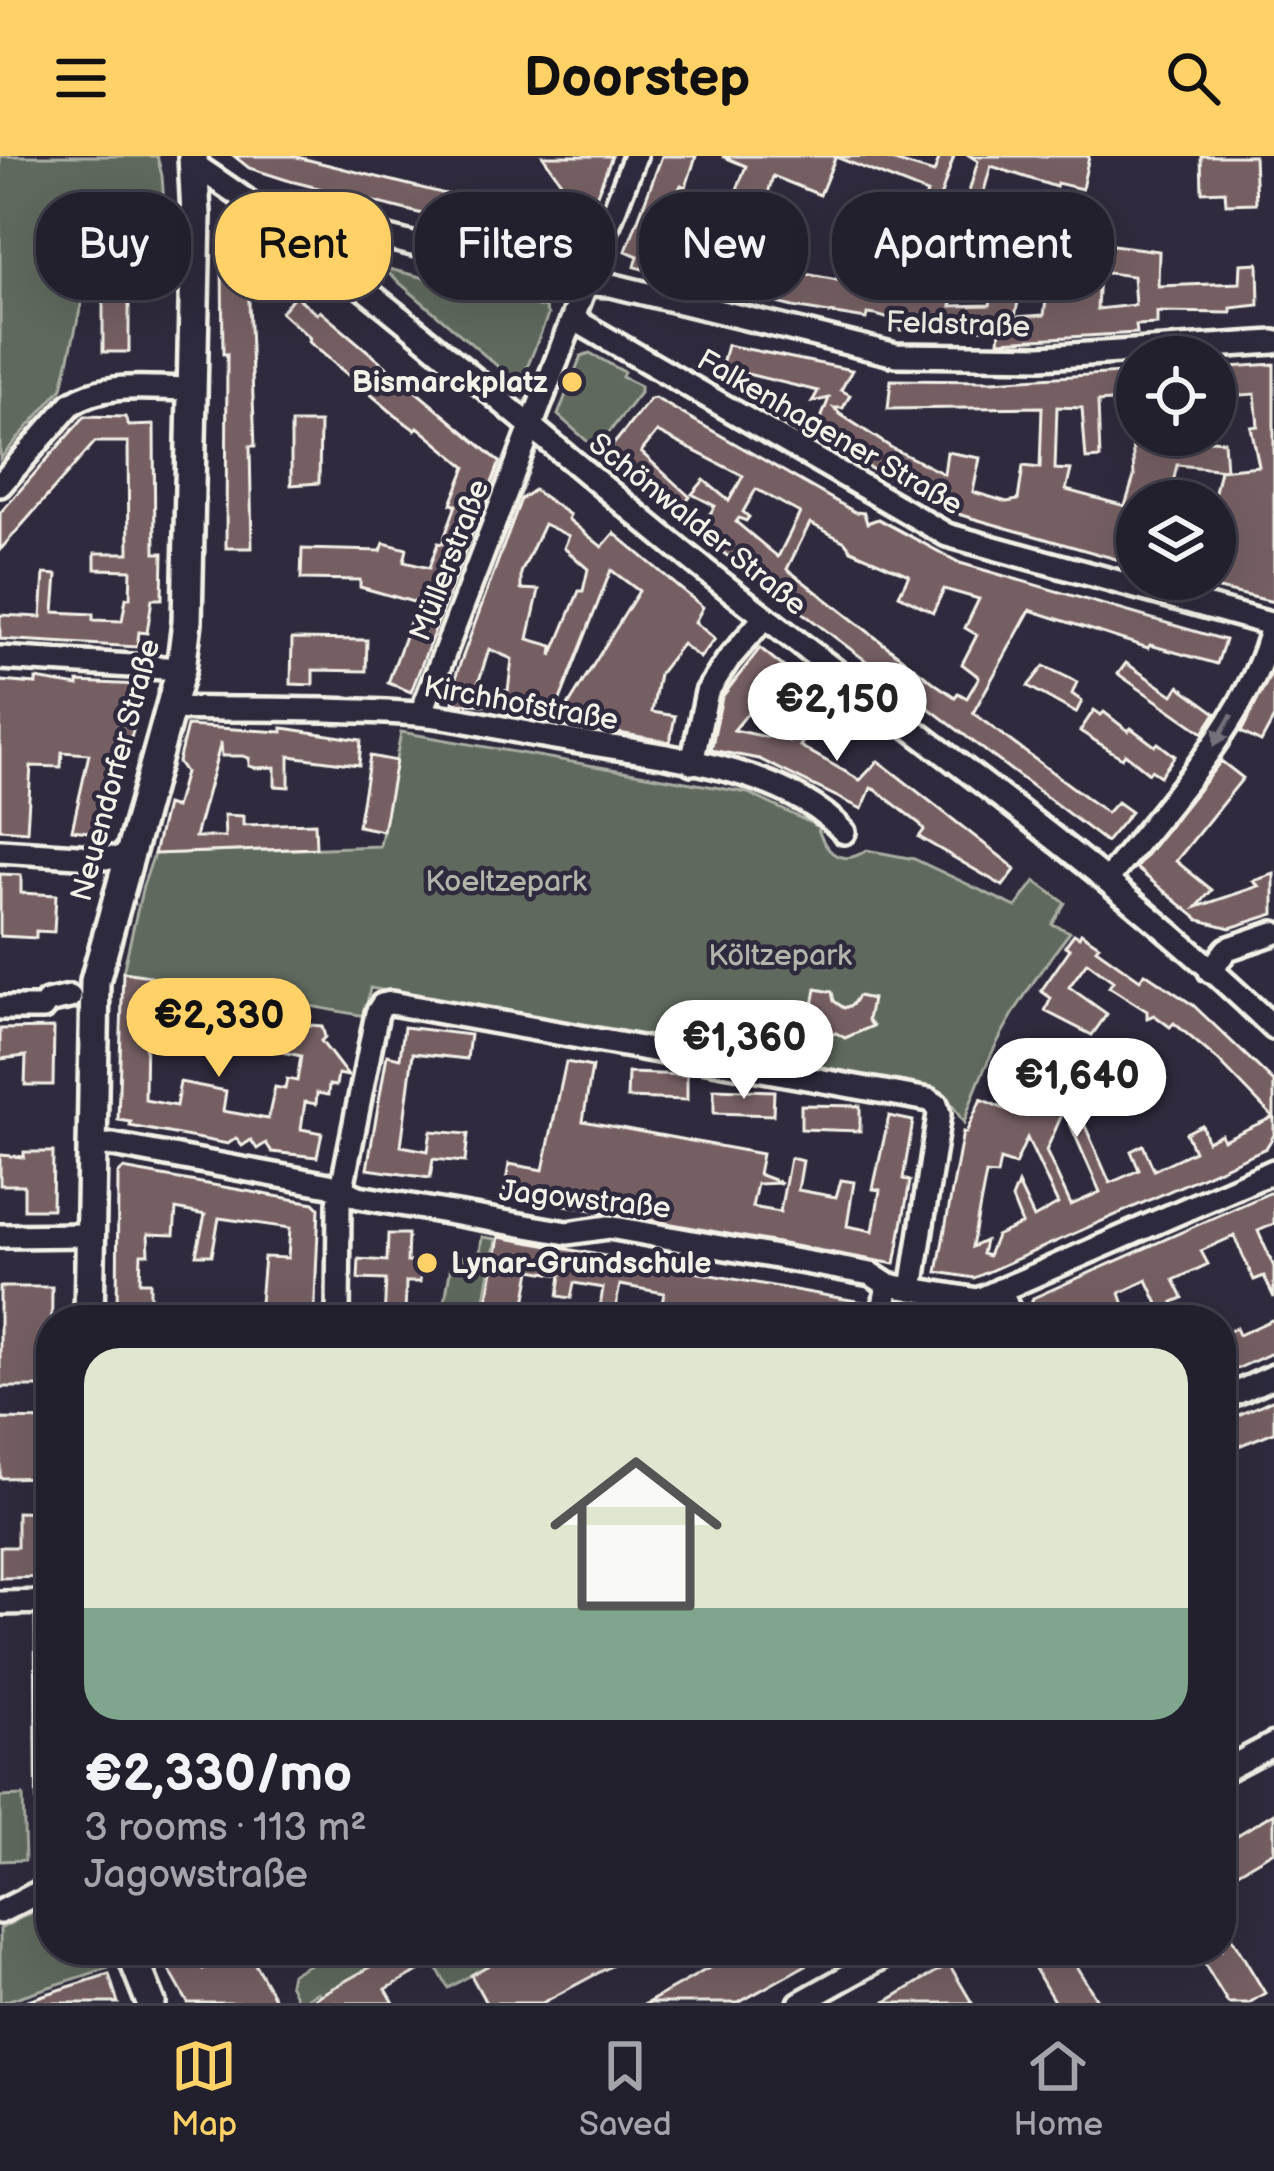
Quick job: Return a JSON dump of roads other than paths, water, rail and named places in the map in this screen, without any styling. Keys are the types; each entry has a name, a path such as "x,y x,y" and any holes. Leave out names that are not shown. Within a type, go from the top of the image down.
{"main road":[{"name":"Neuendorfer Straße","path":"89,1305 94,980 181,668 187,622 196,215 191,158"},
{"path":"136,1965 151,2003"}],"street":[{"path":"615,209 635,156"},
{"name":"Schönwalder Straße","path":"191,158 366,288 765,616 1107,880 1274,1028"},
{"name":"Feldstraße","path":"615,286 896,355 1041,358 1274,342"},
{"path":"532,428 582,300"},
{"name":"Falkenhagener Straße","path":"575,320 947,535 1273,625"},
{"path":"0,485 83,396 110,389 189,389"},
{"name":"Müllerstraße","path":"421,714 532,428"},
{"path":"692,763 707,692 765,616"},
{"path":"1107,880 1216,744 1268,644 1273,625"},
{"path":"0,658 181,668"},
{"name":"Kirchhofstraße","path":"168,707 421,714 692,763 766,784 825,812 844,832"},
{"path":"0,851 125,859"},
{"path":"1210,971 1227,950 1274,933"},
{"path":"0,1008 43,1007 70,997"},
{"path":"338,1305 342,1190 377,1013 382,1005 391,1003 929,1100 939,1114 912,1289"},
{"name":"Jagowstraße","path":"91,1146 113,1145 358,1197 567,1233 608,1227 872,1274 888,1285 978,1300 1274,1171"},
{"path":"0,1236 90,1235"},
{"path":"884,1305 888,1285"},
{"path":"1000,1290 1006,1305"},
{"path":"1236,1393 1274,1376"},
{"path":"0,1603 36,1602"},
{"path":"1236,1764 1274,1744"},
{"path":"0,1912 36,1894"},
{"path":"800,2003 868,1965"}],"place":[{"name":"Bismarckplatz","path":"572,382"},
{"name":"Lynar-Grundschule","path":"427,1263"}],"park label":[{"name":"Koeltzepark","path":"506,881"},
{"name":"Költzepark","path":"780,955"}]}
